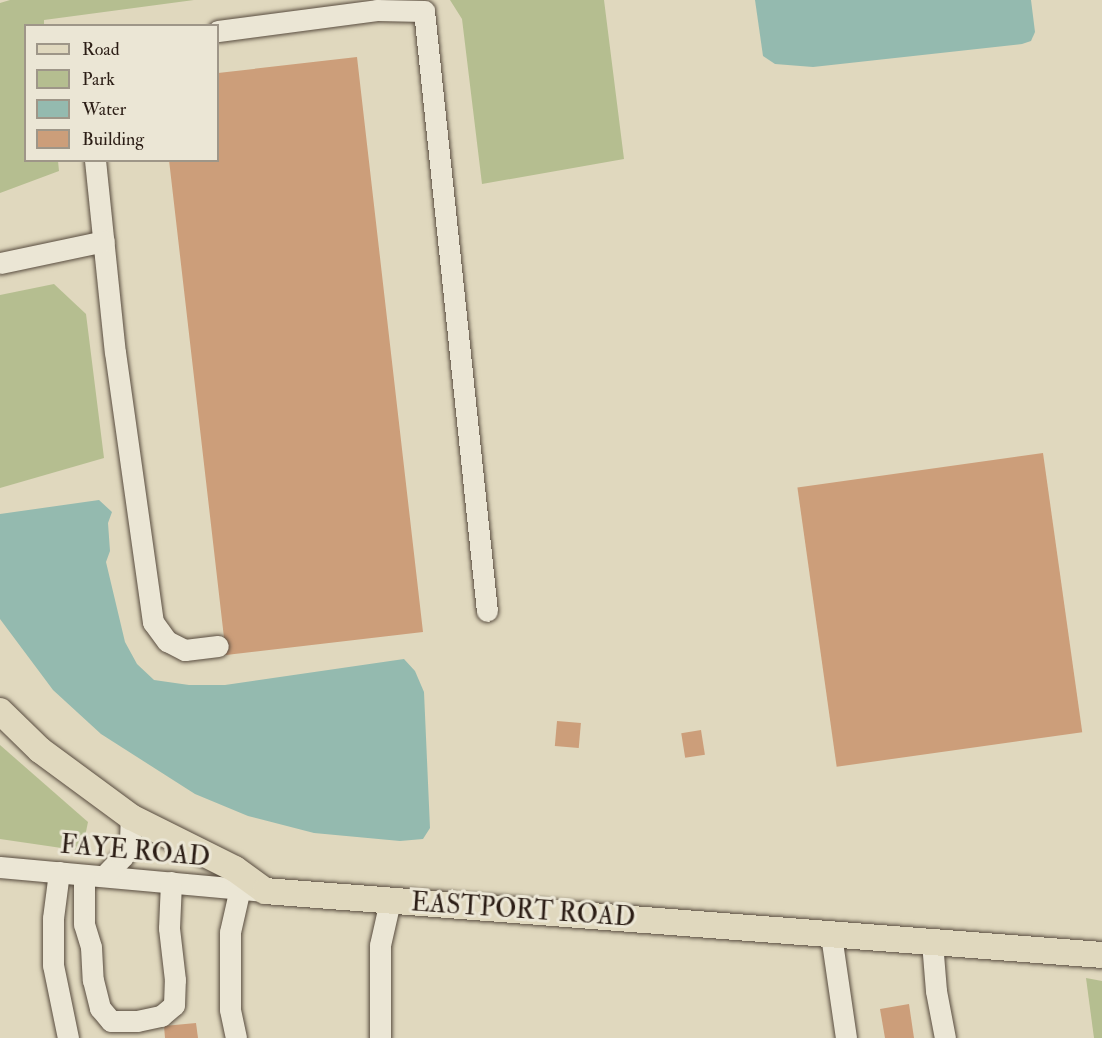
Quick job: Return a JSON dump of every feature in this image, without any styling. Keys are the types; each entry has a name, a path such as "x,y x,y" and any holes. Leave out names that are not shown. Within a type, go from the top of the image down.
{"main road":[{"path":"0,711 40,750 131,817 235,870 253,890"},
{"name":"EASTPORT ROAD","path":"253,890 1102,955"}],"street":[{"path":"219,31 377,10 424,10 487,611"},
{"path":"95,162 115,352 153,622 167,641 185,650 218,646"},
{"path":"0,263 104,241"},
{"path":"131,817 130,841 126,848 94,875 84,924 91,947 93,980 100,1008 111,1021 137,1021 161,1016 174,1005 175,980 169,928 171,882"},
{"name":"FAYE ROAD","path":"0,867 253,890"},
{"path":"59,872 53,918 53,965 68,1038"},
{"path":"236,1038 230,1009 230,932 253,890"},
{"path":"380,1038 380,945 390,901"},
{"path":"831,935 846,1038"},
{"path":"932,942 936,991 945,1038"}],"green space":[{"path":"10,0 194,0 44,20 44,24 24,24 24,162 58,162 59,171 0,193 0,3"},
{"path":"450,0 604,0 624,159 482,184 462,19"},
{"path":"54,284 86,314 104,458 0,488 0,295"},
{"path":"0,745 88,822 82,851 0,839"},
{"path":"1086,978 1102,981 1102,1038 1094,1038"}],"water":[{"path":"755,0 1031,0 1035,32 1031,41 1022,44 813,67 775,64 763,56"},
{"path":"99,500 112,512 108,523 110,551 106,562 125,642 137,664 154,680 189,685 225,685 404,659 415,671 424,692 430,828 423,839 400,841 314,833 248,816 195,794 101,734 53,690 0,619 0,514"}],"building":[{"path":"357,57 423,632 226,655 169,162 219,162 219,73"},
{"path":"1043,453 1082,732 837,767 797,488"},
{"path":"557,721 581,723 579,748 555,746"},
{"path":"701,730 705,755 685,758 681,733"},
{"path":"909,1004 914,1038 885,1038 880,1009"},
{"path":"196,1023 198,1038 165,1038 164,1026"}]}
